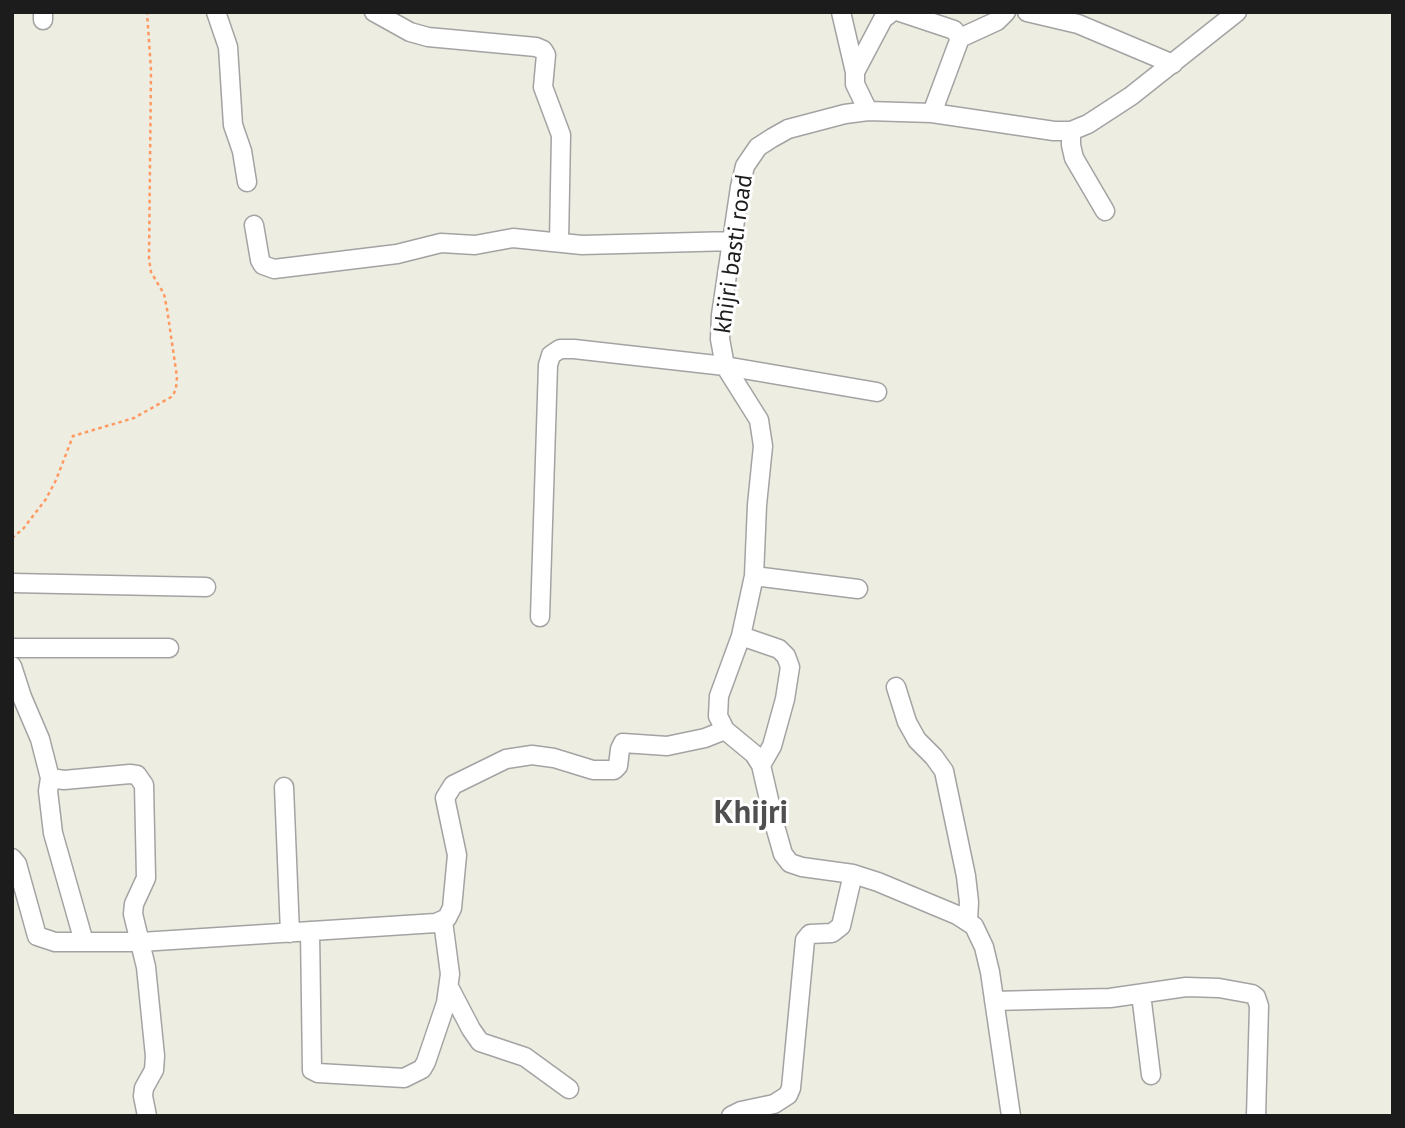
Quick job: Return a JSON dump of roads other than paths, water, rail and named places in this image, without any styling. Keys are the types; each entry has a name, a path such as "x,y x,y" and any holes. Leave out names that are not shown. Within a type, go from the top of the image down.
{"street":[{"path":"216,12 228,47 233,125 242,151 247,182"},
{"path":"374,12 410,32 428,37 536,47 543,50 546,55 542,87 561,135 559,242"},
{"path":"841,12 855,72 855,84 868,111"},
{"path":"855,72 883,19 892,12"},
{"path":"900,12 954,30 960,38"},
{"path":"932,113 960,38 997,21 1006,12"},
{"path":"1027,12 1078,24 1172,65"},
{"path":"1105,211 1074,158 1071,131 1088,124 1172,65 1237,12"},
{"name":"khijri basti road","path":"725,730 718,716 719,696 741,636 754,576 763,446 762,428 755,411 725,366 720,340 721,315 745,166 758,147 788,129 868,111 932,113 1054,131 1071,131"},
{"path":"254,225 260,260 263,265 274,269 397,254 441,243 475,245 513,238 582,245 734,241"},
{"path":"540,617 548,365 551,355 560,349 574,349 725,366 877,392"},
{"path":"754,576 858,589"},
{"path":"12,583 205,587"},
{"path":"741,636 779,649 786,656 790,667 785,699 772,746 761,765"},
{"path":"12,648 169,648"},
{"path":"12,666 40,739 50,778 48,791 53,833 83,942"},
{"path":"896,687 907,722 917,740 940,765 948,787 967,886 968,920"},
{"path":"12,858 17,864 37,936 55,942 141,942 443,921 452,908 456,874 457,855 445,798 453,786 506,759 532,755 554,758 593,770 614,770 618,766 623,743 667,746 725,730 754,754 761,765 783,854 795,865 853,874 878,881 968,920 979,933 994,1001 1012,1116"},
{"path":"50,778 64,780 130,774 141,779 145,795 146,878 134,909 150,998 155,1065 144,1088 146,1116"},
{"path":"284,787 290,933"},
{"path":"732,1116 741,1111 774,1104 788,1095 791,1088 805,940 810,934 838,931 853,874"},
{"path":"310,931 311,1064 314,1072 391,1079 413,1075 422,1069 431,1051 449,987 449,957 443,921"},
{"path":"449,987 480,1042 525,1057 569,1089"},
{"path":"994,1001 1110,998 1186,987 1207,987 1256,997 1259,1006 1256,1116"},
{"path":"1140,994 1151,1075"}],"district":[{"name":"Khijri","path":"751,814"}]}
